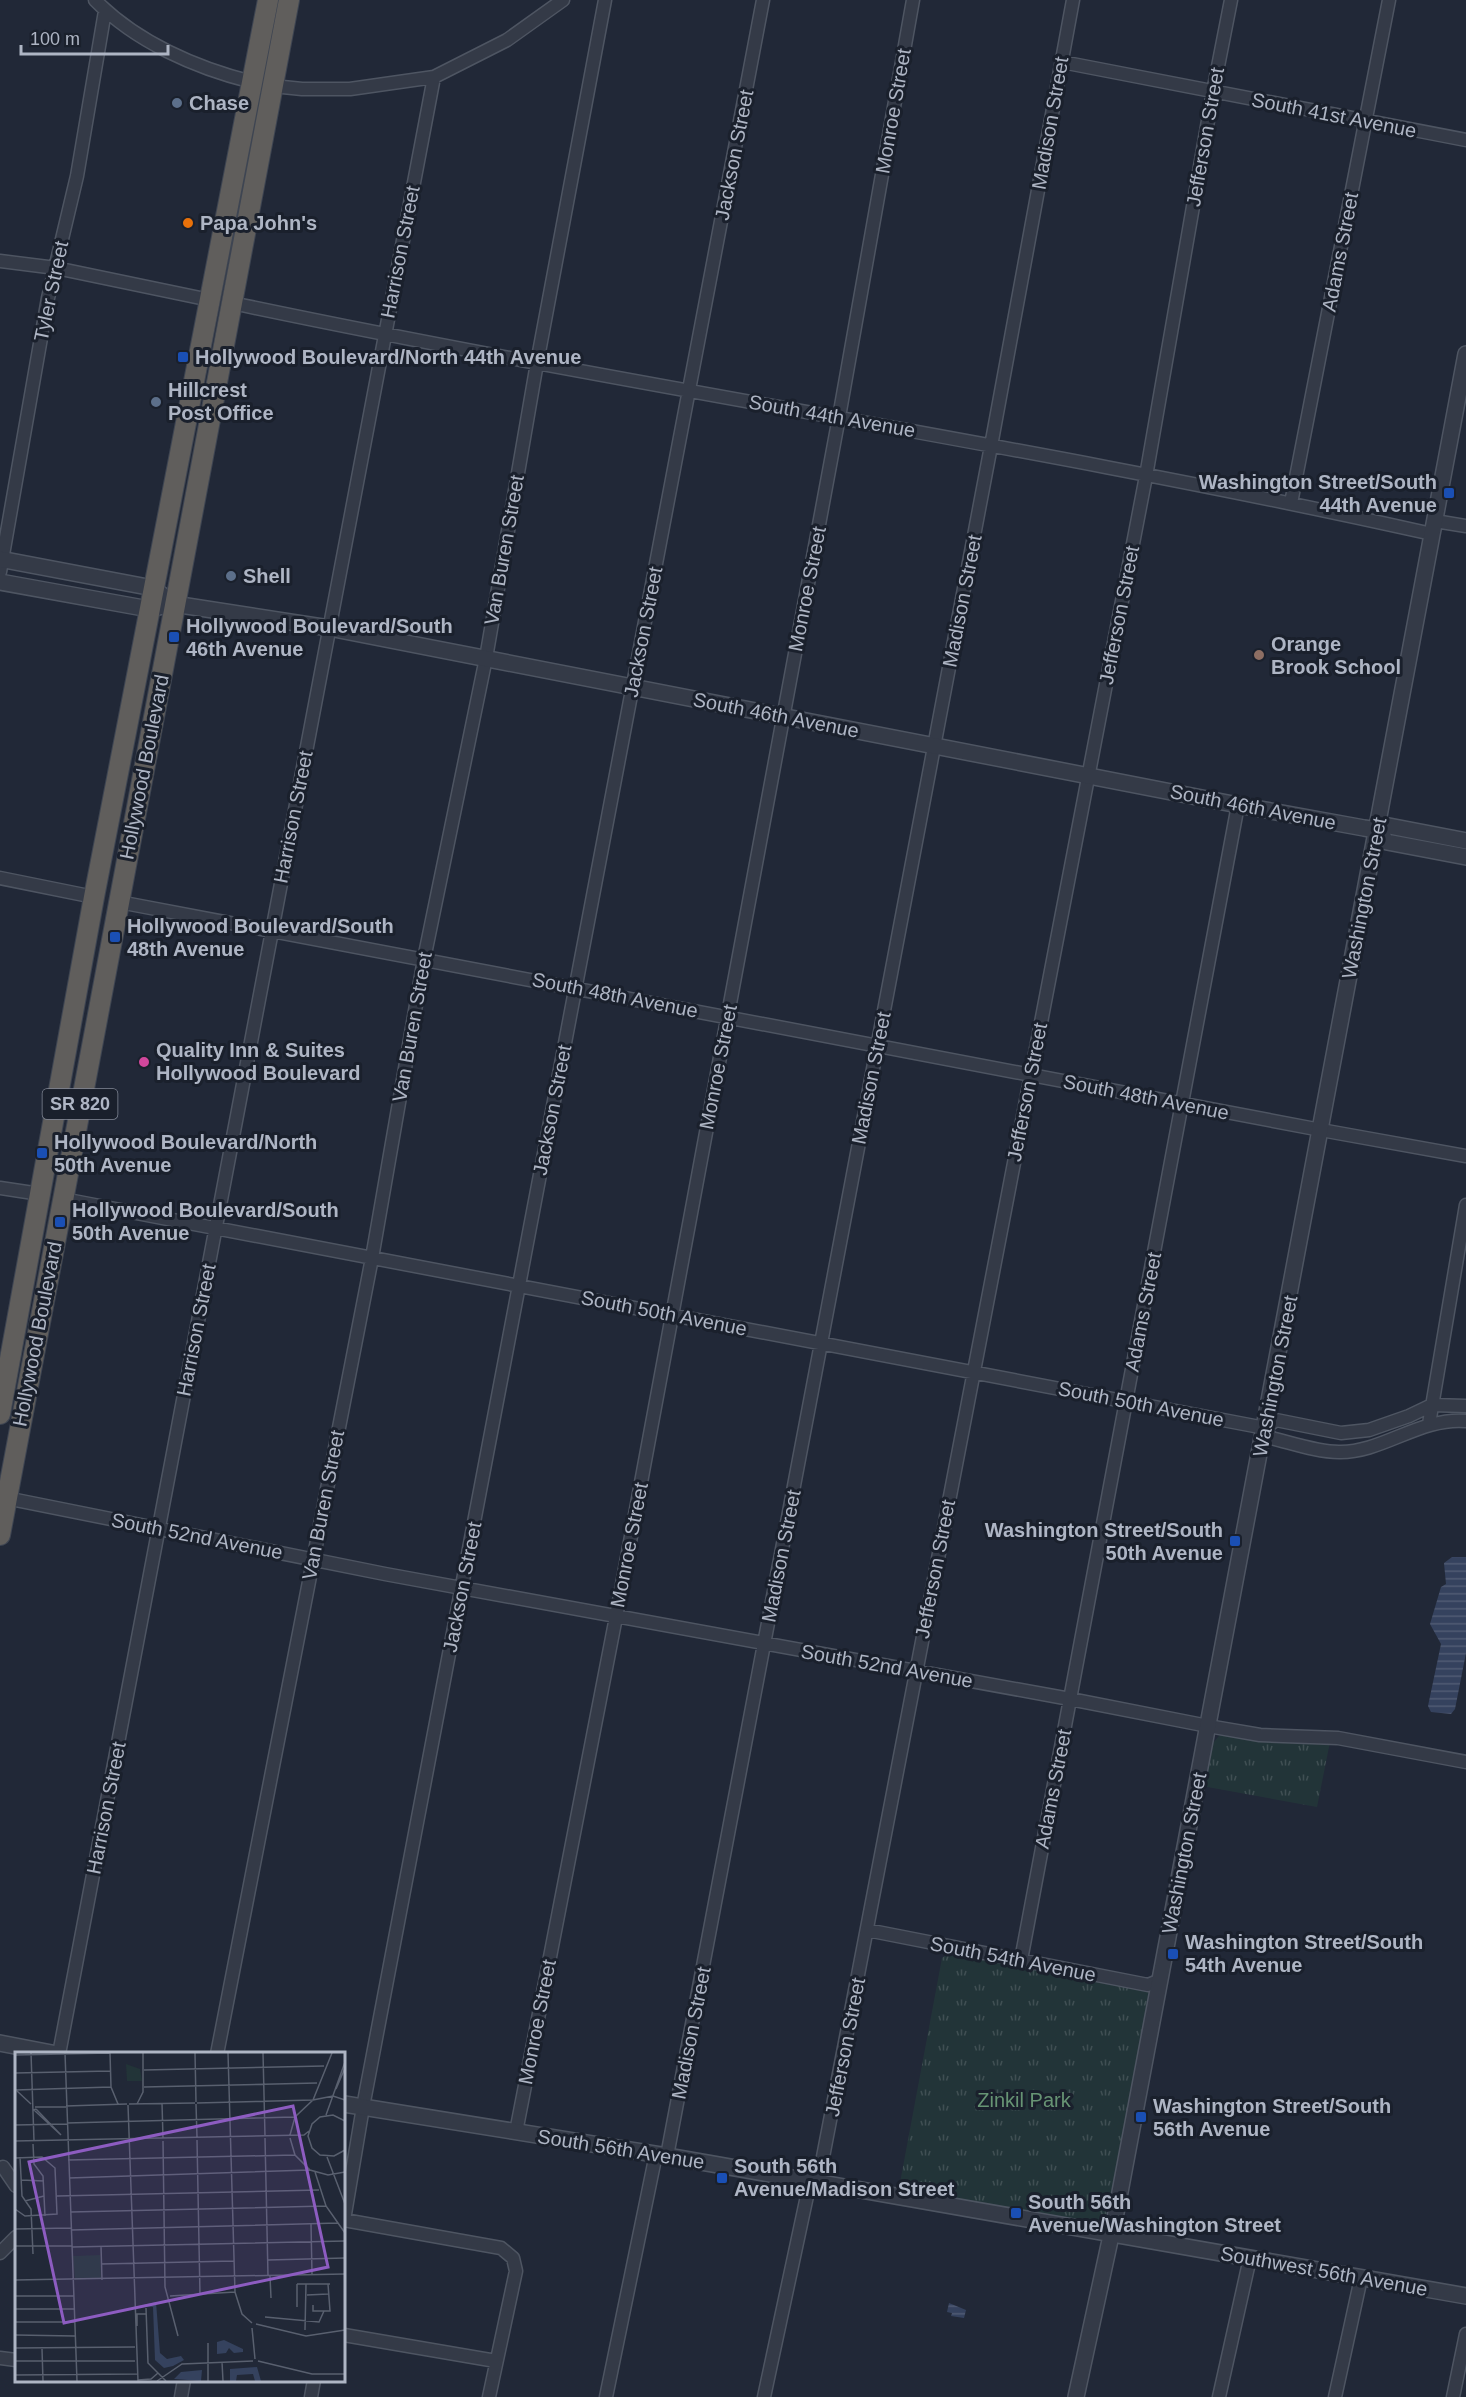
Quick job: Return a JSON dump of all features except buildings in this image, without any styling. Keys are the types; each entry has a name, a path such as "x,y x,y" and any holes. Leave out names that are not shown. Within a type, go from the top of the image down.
{"highway":[{"name":"Hollywood Boulevard","path":"0,1535 3,1497 63,1199 289,0"},
{"name":"Hollywood Boulevard","path":"0,1414 94,897 267,4"},
{"path":"267,4 273,21 263,69 270,85 273,86"},
{"path":"252,82 258,89 260,97 251,141 259,158"},
{"path":"227,211 235,224 224,292 232,303"},
{"path":"210,300 214,301 219,315 207,382 211,411"},
{"path":"110,814 120,825 109,880 113,898 118,902"},
{"path":"94,897 101,901 105,912 94,981 101,994"},
{"path":"56,1105 64,1121 52,1182 53,1191 63,1199"},
{"path":"40,1194 48,1205 40,1261 48,1276"}],"street":[{"path":"95,0 105,11 127,27 168,51 227,76 252,82"},
{"path":"273,86 302,89 350,89 434,77 507,40 563,0"},
{"name":"Van Buren Street","path":"217,2052 372,1258 424,960 486,658 537,363 605,0"},
{"name":"Jackson Street","path":"345,2214 461,1588 763,0"},
{"name":"Monroe Street","path":"516,2132 616,1617 839,417 913,0"},
{"name":"Madison Street","path":"606,2397 662,2155 764,1644 1073,0"},
{"name":"Jefferson Street","path":"764,2397 814,2182 867,1930 1146,476 1231,0"},
{"name":"Adams Street","path":"1291,503 1389,0"},
{"name":"Tyler Street","path":"1,564 48,298 77,176 105,11"},
{"name":"South 41st Avenue","path":"1062,62 1466,140"},
{"name":"Harrison Street","path":"58,2052 434,77"},
{"path":"0,261 56,268 210,300"},
{"name":"South 44th Avenue","path":"232,303 384,335 839,417 1291,503 1433,527 1466,526"},
{"name":"Washington Street","path":"1076,2397 1112,2234 1466,354"},
{"path":"1,564 153,588 174,603"},
{"path":"0,582 149,609 174,603"},
{"name":"South 46th Avenue","path":"174,603 329,628 1238,805 1377,830 1389,826 1466,841"},
{"name":"Adams Street","path":"1021,1960 1238,805"},
{"name":"South 46th Avenue","path":"1377,830 1387,842 1466,857"},
{"path":"0,878 94,897"},
{"name":"South 48th Avenue","path":"118,902 272,929 1030,1076 1466,1156"},
{"path":"0,1188 40,1194"},
{"name":"South 50th Avenue","path":"63,1199 1265,1428"},
{"path":"1429,1424 1466,1205"},
{"path":"1466,1406 1432,1405 1370,1430 1341,1433 1275,1420 1265,1428 1271,1438 1340,1452 1373,1446 1429,1424 1466,1421"},
{"name":"South 52nd Avenue","path":"3,1497 461,1588 1208,1726 1260,1735 1338,1738 1466,1762"},
{"name":"South 54th Avenue","path":"867,1930 1148,1985 1158,1981"},
{"path":"0,2043 47,2052"},
{"name":"South 56th Avenue","path":"345,2104 662,2155 1112,2234"},
{"path":"3,2167 15,2185"},
{"path":"345,2220 501,2248 513,2258 516,2271 489,2397"},
{"name":"Southwest 56th Avenue","path":"1112,2234 1466,2296"},
{"path":"0,2253 15,2238"},
{"path":"1219,2397 1250,2258"},
{"path":"1335,2397 1362,2278"},
{"path":"1453,2397 1466,2334"},
{"path":"345,2335 496,2361"},
{"path":"0,2358 15,2360"},
{"path":"181,2397 184,2382"},
{"path":"311,2397 314,2382"}],"green space":[{"path":"1220,1735 1269,1742 1330,1742 1317,1807 1202,1786 1211,1745"},
{"name":"Zinkil Park","path":"948,1954 1143,1988 1152,1995 1109,2216 1095,2224 907,2195 899,2188 942,1958"}],"water":[{"path":"1452,1557 1466,1557 1466,1653 1455,1709 1451,1714 1431,1712 1428,1706 1441,1644 1430,1624 1441,1587 1446,1584 1444,1563"},
{"path":"949,2303 966,2310 964,2318 951,2316 952,2313 947,2312"}],"place":[{"name":"Chase","path":"177,103"},
{"name":"Papa John's","path":"188,223"},
{"name":"Hollywood Boulevard/North 44th Avenue","path":"183,357"},
{"name":"Hillcrest Post Office","path":"156,402"},
{"name":"Washington Street/South 44th Avenue","path":"1449,493"},
{"name":"Shell","path":"231,576"},
{"name":"Hollywood Boulevard/South 46th Avenue","path":"174,637"},
{"name":"Orange Brook School","path":"1259,655"},
{"name":"Hollywood Boulevard/South 48th Avenue","path":"115,937"},
{"name":"Quality Inn & Suites Hollywood Boulevard","path":"144,1062"},
{"name":"Hollywood Boulevard/North 50th Avenue","path":"42,1153"},
{"name":"Hollywood Boulevard/South 50th Avenue","path":"60,1222"},
{"name":"Washington Street/South 50th Avenue","path":"1235,1541"},
{"name":"Washington Street/South 54th Avenue","path":"1173,1954"},
{"name":"Washington Street/South 56th Avenue","path":"1141,2117"},
{"name":"South 56th Avenue/Madison Street","path":"722,2178"},
{"name":"South 56th Avenue/Washington Street","path":"1016,2213"}]}
